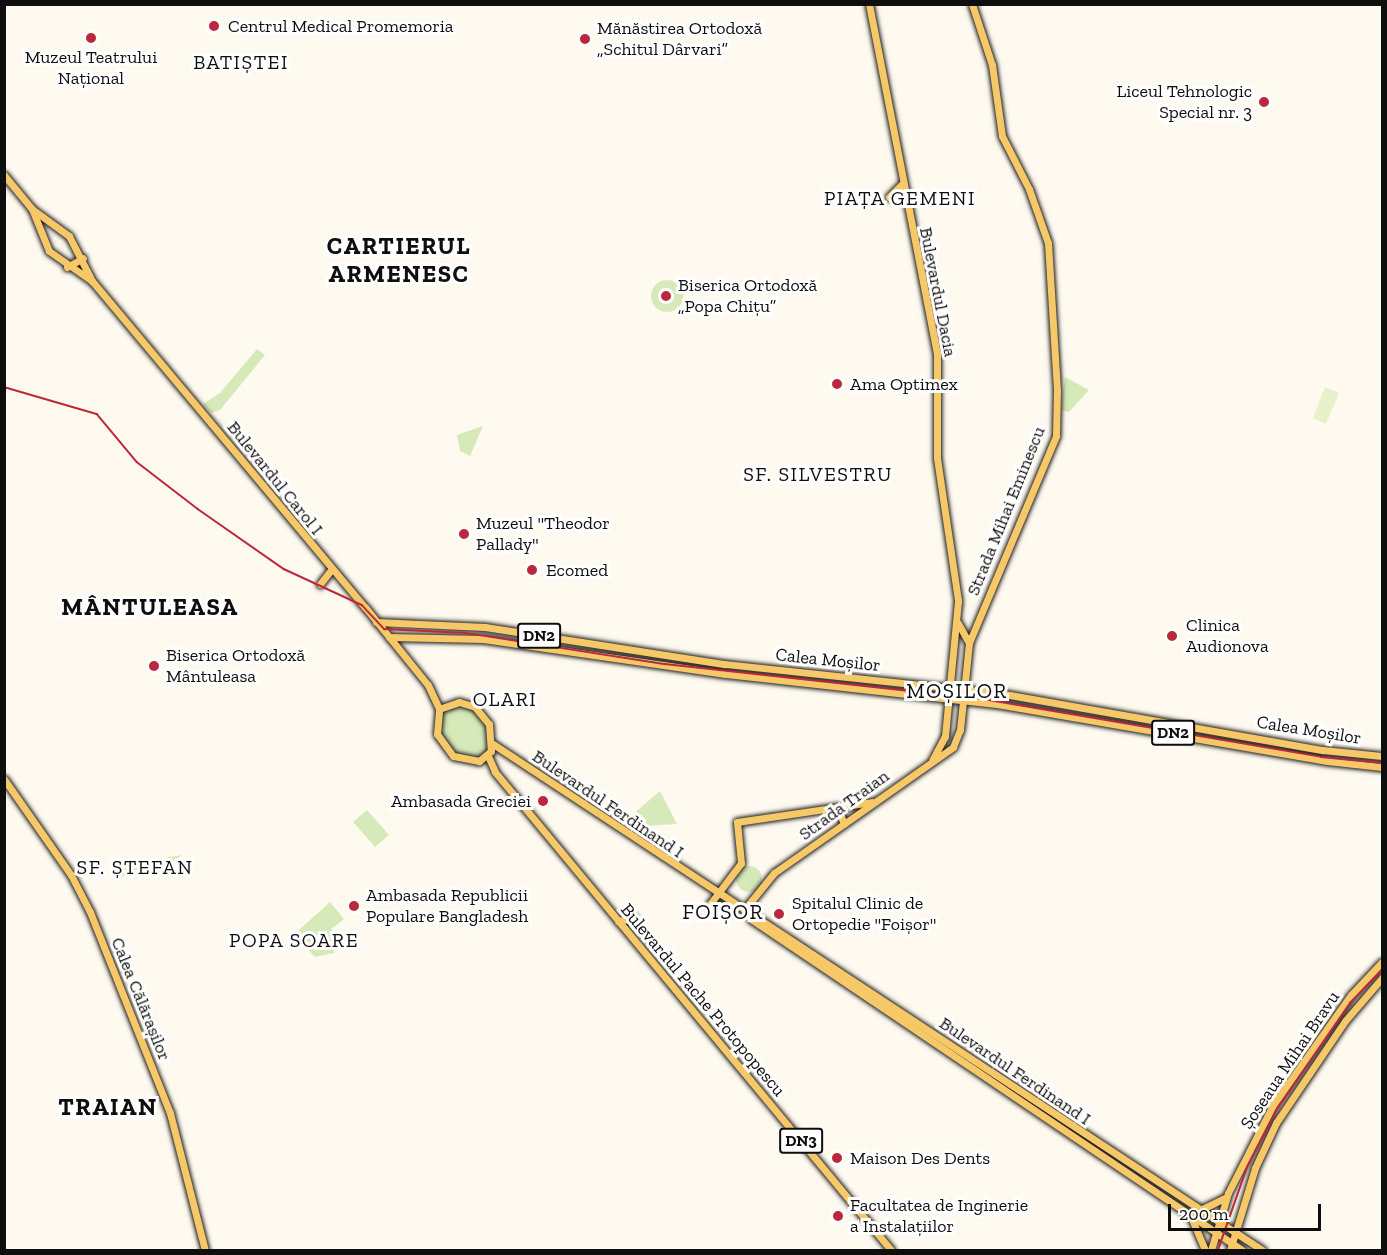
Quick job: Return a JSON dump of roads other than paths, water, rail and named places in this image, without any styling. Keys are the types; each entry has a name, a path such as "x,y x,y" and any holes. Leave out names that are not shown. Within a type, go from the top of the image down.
{"main road":[{"name":"Bulevardul Dacia","path":"869,4 902,184 937,353 937,458 958,622 950,694"},
{"name":"Strada Mihai Eminescu","path":"969,643 1056,436 1057,390 1048,243 1029,189 1002,136 992,65 972,4"},
{"path":"4,175 32,208 63,230 83,258 92,281"},
{"path":"889,197 902,184"},
{"path":"32,208 42,239 67,267 92,281"},
{"path":"67,267 83,258"},
{"name":"Bulevardul Carol I","path":"92,281 389,637 442,706"},
{"path":"320,584 331,570"},
{"name":"Calea Moșilor","path":"376,622 485,627 666,657 964,695 1383,766"},
{"name":"Bulevardul Dacia","path":"958,622 969,643"},
{"path":"958,622 966,628 976,625"},
{"name":"Calea Moșilor","path":"389,637 483,639 664,667 1084,706 1323,750 1383,756"},
{"path":"401,652 415,637"},
{"path":"956,641 969,643 964,695"},
{"name":"Strada Traian","path":"932,760 943,742 950,694"},
{"name":"Strada Traian","path":"744,910 774,873 957,742 964,695"},
{"path":"442,706 467,704 482,712 493,744 489,755 479,761"},
{"name":"DN3","path":"442,706 436,724 443,746 461,759 479,761"},
{"name":"Bulevardul Ferdinand I","path":"493,744 720,897 754,915 751,919 897,1013 1082,1137 1262,1251"},
{"name":"Bulevardul Ferdinand I","path":"489,755 507,755"},
{"name":"Bulevardul Pache Protopopescu","path":"489,755 492,769"},
{"name":"Bulevardul Pache Protopopescu","path":"479,761 492,769 891,1251"},
{"name":"Calea Călărașilor","path":"4,779 71,875 90,912 170,1113 205,1251"},
{"path":"744,910 710,904 720,897 743,856 737,822 838,809 877,800"},
{"path":"838,809 844,824"},
{"path":"618,921 634,918"},
{"name":"Șoseaua Mihai Bravu","path":"1210,1251 1217,1222 1228,1193 1284,1089 1351,995 1383,962"},
{"name":"Șoseaua Mihai Bravu","path":"1231,1247 1255,1168 1276,1123 1345,1021 1383,978"},
{"name":"Bulevardul Ferdinand I","path":"1082,1137 1189,1213 1231,1247 1242,1251"},
{"path":"1198,1211 1217,1205 1228,1193"},
{"path":"1182,1200 1205,1251"}],"tram line":[{"path":"4,387 97,414 137,462 198,509 284,569 362,605 384,629 466,633 665,664 989,700 1321,757 1382,763"},
{"path":"1218,1250 1247,1167 1277,1109 1350,1003 1382,970"}],"place":[{"name":"Centrul Medical Promemoria","path":"214,26"},
{"name":"Muzeul Teatrului Naţional","path":"91,38"},
{"name":"Mănăstirea Ortodoxă „Schitul Dârvari”","path":"585,39"},
{"name":"Liceul Tehnologic Special nr. 3","path":"1264,102"},
{"name":"Biserica Ortodoxă „Popa Chițu”","path":"666,296"},
{"name":"Ama Optimex","path":"837,384"},
{"name":"Muzeul \"Theodor Pallady\"","path":"464,534"},
{"name":"Ecomed","path":"532,570"},
{"name":"Clinica Audionova","path":"1172,636"},
{"name":"Biserica Ortodoxă Mântuleasa","path":"154,666"},
{"name":"Ambasada Greciei","path":"543,801"},
{"name":"Ambasada Republicii Populare Bangladesh","path":"354,906"},
{"name":"Spitalul Clinic de Ortopedie \"Foișor\"","path":"779,914"},
{"name":"Maison Des Dents","path":"837,1158"},
{"name":"Facultatea de Inginerie a Instalațiilor","path":"838,1216"}],"district":[{"name":"BATIȘTEI","path":"241,62"},
{"name":"PIAȚA GEMENI","path":"900,198"},
{"name":"CARTIERUL ARMENESC","path":"399,260"},
{"name":"SF. SILVESTRU","path":"818,474"},
{"name":"MÂNTULEASA","path":"150,607"},
{"name":"MOȘILOR","path":"957,691"},
{"name":"OLARI","path":"505,699"},
{"name":"SF. ȘTEFAN","path":"135,867"},
{"name":"FOIȘOR","path":"723,912"},
{"name":"POPA SOARE","path":"294,940"},
{"name":"TRAIAN","path":"108,1107"}]}
